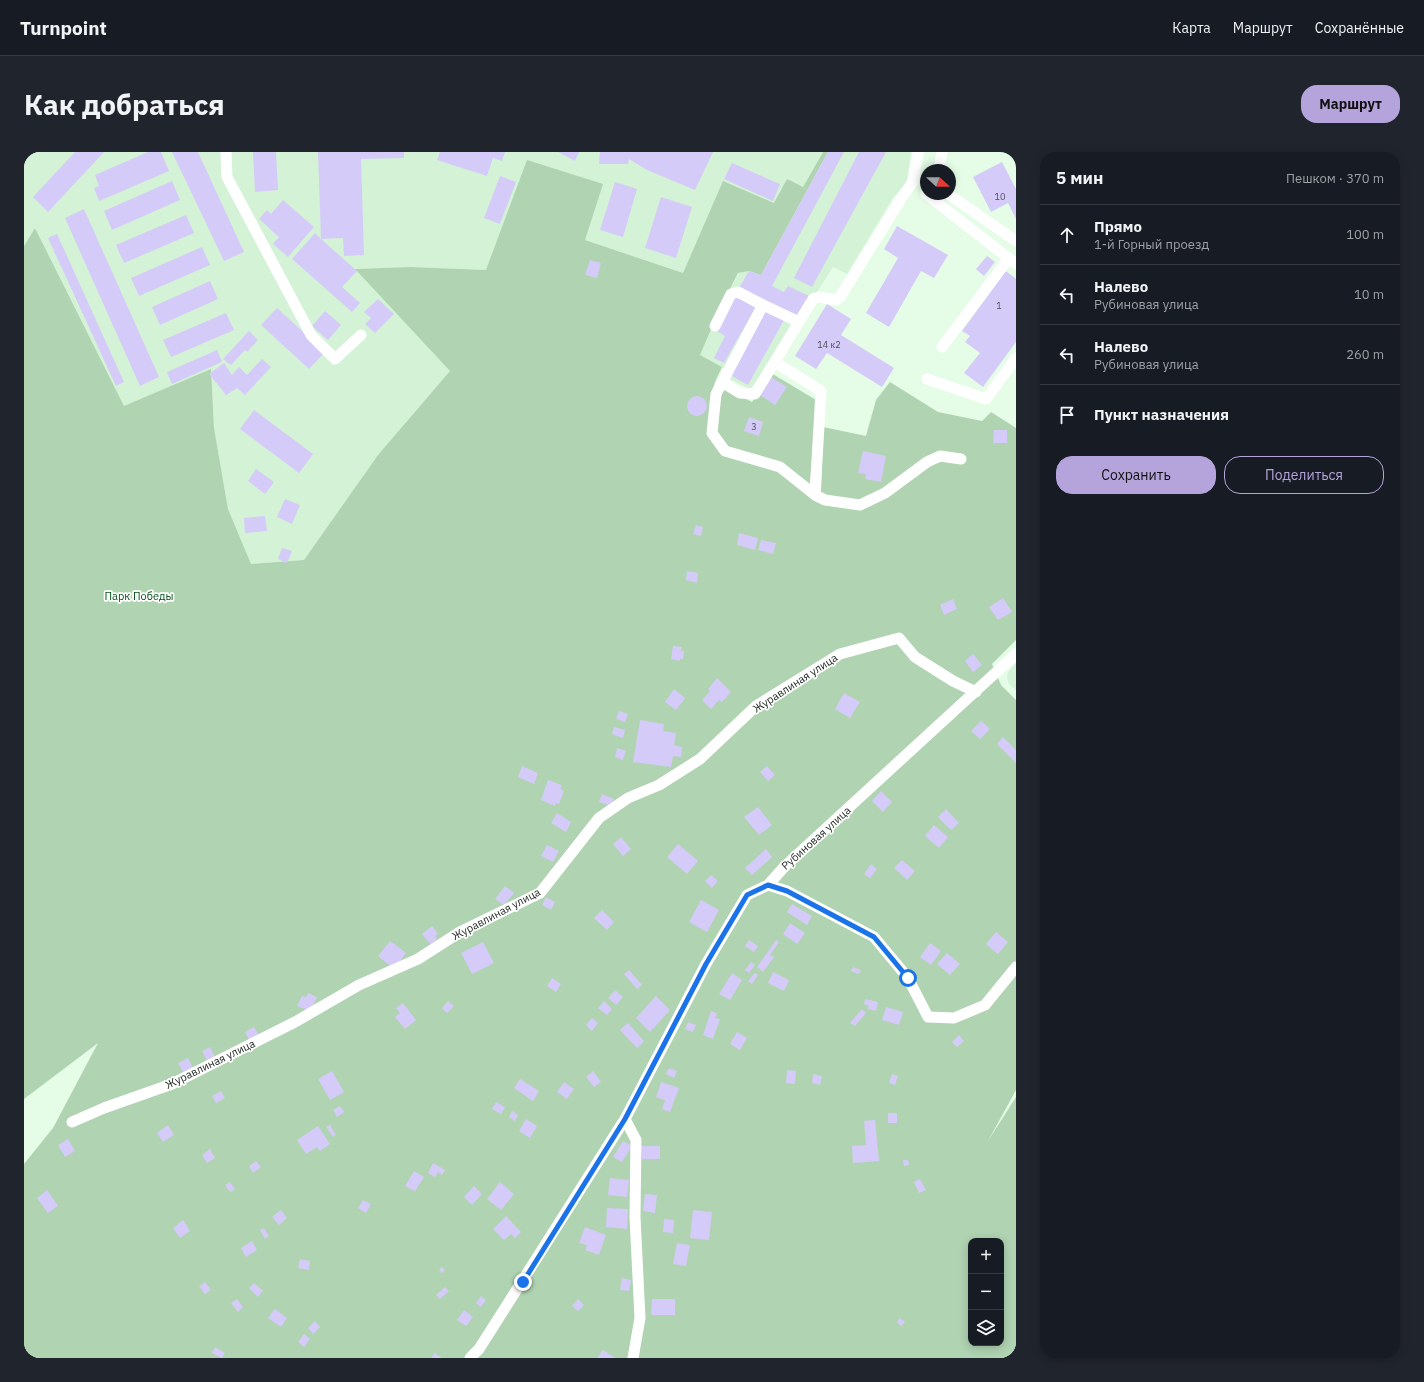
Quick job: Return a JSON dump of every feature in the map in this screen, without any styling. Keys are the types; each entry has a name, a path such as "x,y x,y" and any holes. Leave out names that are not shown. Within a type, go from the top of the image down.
{"street":[{"path":"226,152 227,177 311,335 335,359 361,335"},
{"path":"722,382 740,393 755,394 776,361 778,354 813,299 819,297 836,300 840,297 913,182 918,152"},
{"path":"940,164 942,152"},
{"path":"913,182 920,188"},
{"path":"934,200 1012,261 942,347"},
{"path":"956,200 1016,241"},
{"path":"715,326 731,294 738,292 799,322"},
{"path":"763,305 716,394 712,433 725,451 780,467 815,494 826,500 860,505 885,493 927,462 940,456 961,459"},
{"path":"927,379 986,400 1016,358"},
{"path":"776,361 778,364 821,390 815,494"},
{"name":"Журавлиная улица","path":"72,1122 104,1108 172,1084 296,1022 359,984 418,959 460,932 540,893 599,818 628,798 659,785 700,759 756,706 840,654 899,638 915,657 953,681 976,692"},
{"name":"Рубиновая улица","path":"470,1358 479,1349 523,1282 625,1119 706,964 747,895 768,885 785,866 1016,654"},
{"path":"768,885 787,891 874,937 908,978 928,1017 954,1018 985,1005 1016,967"},
{"path":"625,1119 636,1140 635,1218 640,1318 633,1358"}],"shaded area":[{"path":"24,152 823,152 803,187 774,203 723,182 683,273 585,240 486,270 411,267 355,269 450,371 378,455 304,560 251,564 228,509 214,428 211,370 124,406 35,228 24,246"},
{"path":"828,152 911,152 906,187 894,196 847,274 833,267 770,366 750,389 728,378 722,367 700,355 719,311 739,273 749,271 761,274"},
{"path":"1016,663 1016,690 1009,684 1007,678 1008,672"}],"green space":[{"name":"Парк Победы","path":"823,152 828,152 761,275 749,271 738,273 719,311 700,355 722,367 715,382 712,394 717,448 778,470 821,492 823,427 866,436 876,400 890,382 938,412 982,421 991,412 1016,428 1016,640 992,664 1001,685 1016,700 1016,1090 988,1141 1016,1097 1016,1358 24,1358 24,1164 53,1128 98,1043 24,1099 24,246 35,228 124,406 211,369 214,428 228,509 251,564 304,560 378,455 450,371 355,269 411,267 486,270 527,160 603,184 585,240 683,273 723,181 774,203 787,179 803,187"},
{"path":"771,373 816,400 810,484 728,448 715,430 722,392 726,389 752,402"}],"building":[{"path":"75,152 104,152 48,212 33,197"},
{"path":"148,152 161,152 169,171 99,201 94,188 99,186 95,175"},
{"path":"172,152 198,152 244,252 224,261"},
{"path":"253,152 276,152 278,190 255,192"},
{"path":"318,152 404,152 404,158 361,159 364,255 344,256 343,238 321,239"},
{"path":"440,152 505,152 502,161 493,158 487,176 437,160"},
{"path":"558,152 579,152 575,161"},
{"path":"600,152 713,152 695,190 647,170 629,159 628,164 599,164"},
{"path":"828,152 844,152 772,286 784,292 788,286 809,296 796,317 739,288 749,271 761,275"},
{"path":"859,152 886,152 812,287 794,278"},
{"path":"1002,162 1016,189 1016,219 1008,203 991,212 973,177"},
{"path":"732,163 780,184 773,201 724,179"},
{"path":"500,176 516,182 500,224 484,218"},
{"path":"172,181 180,200 112,230 104,211"},
{"path":"615,182 637,189 623,237 600,230"},
{"path":"661,197 692,207 676,258 645,248"},
{"path":"283,200 314,227 288,257 273,244 279,237 259,219 267,210 271,214"},
{"path":"84,209 159,377 140,386 65,218"},
{"path":"186,215 194,233 124,263 116,245"},
{"path":"897,226 948,255 934,278 921,271 889,327 866,313 898,258 884,249"},
{"path":"315,233 357,271 342,287 360,303 352,312 292,259"},
{"path":"57,234 124,382 116,386 48,238"},
{"path":"202,247 210,265 139,296 131,278"},
{"path":"987,256 995,262 984,276 976,269"},
{"path":"590,260 601,263 597,278 585,275"},
{"path":"1006,271 1016,279 1016,342 983,387 964,373 980,353 965,342 970,336 962,331"},
{"path":"210,281 218,299 160,325 152,307"},
{"path":"735,295 755,308 724,363 714,358 725,336 717,331"},
{"path":"378,299 394,314 375,333 365,324 371,318 364,312"},
{"path":"827,304 851,319 841,335 894,368 882,387 827,353 816,369 795,356"},
{"path":"277,308 325,352 309,369 261,325"},
{"path":"765,310 784,320 748,385 730,375"},
{"path":"325,311 341,325 328,340 312,326"},
{"path":"226,313 234,330 171,357 163,340"},
{"path":"249,331 258,340 247,352 245,350 231,365 223,359"},
{"path":"217,350 222,362 172,384 167,372"},
{"path":"262,359 271,367 245,395 237,388 226,395 209,374 224,363 232,375 239,367 247,375"},
{"path":"771,377 787,387 775,405 760,395"},
{"path":"697,396 704,399 707,406 704,413 697,416 690,413 687,406 690,399"},
{"path":"254,410 313,454 299,473 240,429"},
{"path":"749,417 763,422 759,436 744,431"},
{"path":"994,430 1007,430 1007,443 993,443"},
{"path":"863,451 886,456 881,482 865,479 866,474 858,473"},
{"path":"256,469 274,482 265,494 248,481"},
{"path":"285,499 300,505 292,524 277,517"},
{"path":"265,516 267,531 245,533 244,518"},
{"path":"696,525 703,527 701,536 693,534"},
{"path":"739,533 758,538 755,550 737,545"},
{"path":"761,540 776,543 773,554 758,550"},
{"path":"282,548 292,551 287,563 278,559"},
{"path":"687,571 698,573 697,583 686,580"},
{"path":"1003,598 1012,612 998,620 989,607"},
{"path":"953,599 957,609 944,615 940,605"},
{"path":"673,646 682,647 681,651 684,651 683,659 680,659 680,661 671,659"},
{"path":"973,654 982,665 973,672 965,661"},
{"path":"717,678 731,692 722,702 719,700 711,709 702,700 710,691 708,689"},
{"path":"674,689 685,698 676,710 665,702"},
{"path":"844,693 860,702 850,718 835,709"},
{"path":"619,711 628,714 625,722 616,719"},
{"path":"640,720 664,724 663,731 676,733 674,745 682,747 681,757 673,756 671,767 633,762"},
{"path":"981,721 990,729 980,739 971,731"},
{"path":"614,727 625,730 623,738 612,734"},
{"path":"1003,737 1016,750 1016,763 997,744"},
{"path":"617,748 626,751 623,760 615,757"},
{"path":"522,766 538,773 534,784 518,777"},
{"path":"767,766 775,775 768,781 760,772"},
{"path":"548,780 562,785 560,789 564,791 559,804 556,803 555,806 541,800"},
{"path":"881,791 892,802 883,812 872,801"},
{"path":"602,794 614,799 611,806 599,802"},
{"path":"758,807 772,825 759,835 744,817"},
{"path":"946,809 959,823 951,830 938,817"},
{"path":"557,813 571,822 566,832 551,823"},
{"path":"934,825 948,837 939,848 925,836"},
{"path":"621,837 631,849 623,856 613,844"},
{"path":"678,844 698,861 687,874 667,857"},
{"path":"547,845 559,851 553,862 541,856"},
{"path":"766,849 772,857 752,875 745,868"},
{"path":"902,860 915,871 907,880 894,868"},
{"path":"871,864 877,869 870,878 864,874"},
{"path":"711,875 718,881 712,888 705,881"},
{"path":"505,886 514,893 504,905 495,899"},
{"path":"546,897 555,902 551,910 542,905"},
{"path":"701,900 719,910 707,932 689,922"},
{"path":"792,904 812,916 807,925 787,912"},
{"path":"602,910 614,922 607,930 594,918"},
{"path":"790,923 805,933 797,944 783,934"},
{"path":"432,926 438,934 435,936 437,939 431,945 422,934"},
{"path":"996,932 1008,942 998,954 986,944"},
{"path":"749,940 758,946 754,952 745,946"},
{"path":"776,940 779,942 770,955 774,957 763,972 757,967"},
{"path":"390,941 406,953 394,969 378,956"},
{"path":"483,942 494,963 472,974 461,953"},
{"path":"930,943 941,951 931,965 920,957"},
{"path":"947,953 960,964 950,975 937,964"},
{"path":"751,962 755,965 749,973 745,970"},
{"path":"853,967 861,970 859,974 851,971"},
{"path":"629,970 642,985 637,989 624,974"},
{"path":"773,972 789,980 784,991 768,983"},
{"path":"732,973 742,980 730,1000 719,994"},
{"path":"755,973 758,975 752,984 748,981"},
{"path":"552,978 561,984 556,992 547,986"},
{"path":"615,990 623,997 616,1005 608,998"},
{"path":"308,993 317,997 310,1011 297,1006 302,996 306,997"},
{"path":"656,996 670,1010 650,1032 636,1018"},
{"path":"865,999 878,1002 876,1011 868,1009 869,1006 864,1004"},
{"path":"448,1001 454,1006 447,1013 442,1008"},
{"path":"604,1001 612,1009 607,1015 598,1008"},
{"path":"403,1003 416,1020 405,1029 395,1017 400,1013 396,1008"},
{"path":"886,1007 903,1012 899,1025 882,1020"},
{"path":"862,1009 866,1013 855,1026 850,1023"},
{"path":"711,1011 717,1013 715,1018 720,1019 713,1039 703,1035"},
{"path":"592,1018 598,1023 592,1031 586,1025"},
{"path":"688,1022 696,1025 693,1032 685,1029"},
{"path":"628,1023 644,1041 637,1048 620,1030"},
{"path":"254,1027 260,1037 250,1042 245,1032"},
{"path":"737,1032 747,1038 740,1050 730,1044"},
{"path":"959,1035 964,1041 957,1047 952,1042"},
{"path":"210,1047 216,1059 208,1063 202,1051"},
{"path":"188,1058 193,1068 183,1072 178,1063"},
{"path":"669,1068 677,1071 674,1078 666,1074"},
{"path":"787,1070 796,1071 795,1084 786,1083"},
{"path":"332,1071 344,1092 330,1100 318,1079"},
{"path":"593,1071 601,1082 594,1087 586,1077"},
{"path":"813,1074 822,1076 820,1085 812,1083"},
{"path":"892,1074 898,1076 895,1085 889,1083"},
{"path":"520,1079 539,1091 533,1101 514,1088"},
{"path":"564,1082 574,1089 567,1099 557,1092"},
{"path":"661,1082 679,1088 670,1112 662,1109 665,1100 656,1097"},
{"path":"221,1091 225,1098 216,1103 212,1096"},
{"path":"496,1102 505,1107 501,1114 492,1109"},
{"path":"340,1106 344,1112 337,1117 333,1110"},
{"path":"512,1111 518,1115 515,1121 509,1117"},
{"path":"888,1113 897,1113 897,1123 888,1123"},
{"path":"526,1119 537,1126 530,1138 519,1131"},
{"path":"875,1120 879,1161 853,1163 852,1146 866,1145 864,1121"},
{"path":"168,1125 174,1135 163,1142 157,1133"},
{"path":"330,1125 336,1135 333,1137 326,1127"},
{"path":"318,1126 330,1144 320,1151 317,1147 306,1154 297,1140"},
{"path":"68,1139 75,1151 65,1157 58,1145"},
{"path":"623,1141 632,1146 622,1162 613,1157"},
{"path":"641,1146 660,1146 660,1159 642,1159"},
{"path":"210,1149 215,1158 207,1163 202,1155"},
{"path":"903,1160 908,1160 909,1165 904,1166"},
{"path":"256,1161 261,1167 253,1173 249,1166"},
{"path":"433,1163 445,1170 442,1175 438,1172 435,1177 428,1173"},
{"path":"414,1171 424,1177 415,1191 405,1186"},
{"path":"610,1178 629,1180 627,1197 608,1195"},
{"path":"920,1179 926,1190 919,1193 914,1182"},
{"path":"230,1182 235,1189 230,1192 225,1185"},
{"path":"500,1182 514,1194 501,1210 487,1199"},
{"path":"474,1186 482,1194 472,1205 464,1197"},
{"path":"47,1190 58,1206 48,1213 37,1198"},
{"path":"645,1194 657,1195 655,1213 643,1211"},
{"path":"363,1200 371,1204 366,1213 358,1208"},
{"path":"607,1208 628,1209 627,1229 606,1227"},
{"path":"281,1210 287,1218 279,1225 272,1217"},
{"path":"693,1210 712,1212 709,1240 690,1238"},
{"path":"506,1216 521,1232 515,1238 511,1234 504,1240 493,1229"},
{"path":"664,1219 674,1220 673,1233 663,1232"},
{"path":"183,1220 190,1231 180,1238 173,1228"},
{"path":"585,1227 606,1235 599,1255 585,1250 587,1245 579,1243"},
{"path":"264,1228 269,1236 265,1239 260,1230"},
{"path":"252,1241 257,1250 246,1257 241,1248"},
{"path":"677,1243 690,1245 686,1266 673,1264"},
{"path":"300,1259 310,1261 309,1270 298,1268"},
{"path":"442,1267 445,1270 442,1273 439,1270"},
{"path":"622,1278 631,1280 629,1291 620,1290"},
{"path":"205,1282 211,1290 205,1294 199,1286"},
{"path":"254,1283 263,1291 258,1297 249,1288"},
{"path":"445,1287 449,1291 440,1299 436,1295"},
{"path":"481,1296 486,1300 481,1307 476,1303"},
{"path":"237,1299 243,1307 238,1312 231,1303"},
{"path":"578,1299 584,1305 578,1311 572,1306"},
{"path":"652,1299 675,1299 675,1315 651,1315"},
{"path":"275,1309 287,1318 281,1327 268,1318"},
{"path":"464,1310 473,1317 466,1326 457,1320"},
{"path":"900,1318 905,1322 901,1326 897,1322"},
{"path":"315,1321 320,1327 313,1334 308,1328"},
{"path":"304,1334 310,1339 304,1347 298,1342"},
{"path":"215,1347 225,1353 222,1358 212,1353"},
{"path":"603,1350 615,1358 597,1358"},
{"path":"435,1353 442,1358 431,1358"}],"route":[{"path":"523,1282 625,1119 706,964 747,895 768,885 787,891 874,937 908,978"}]}
